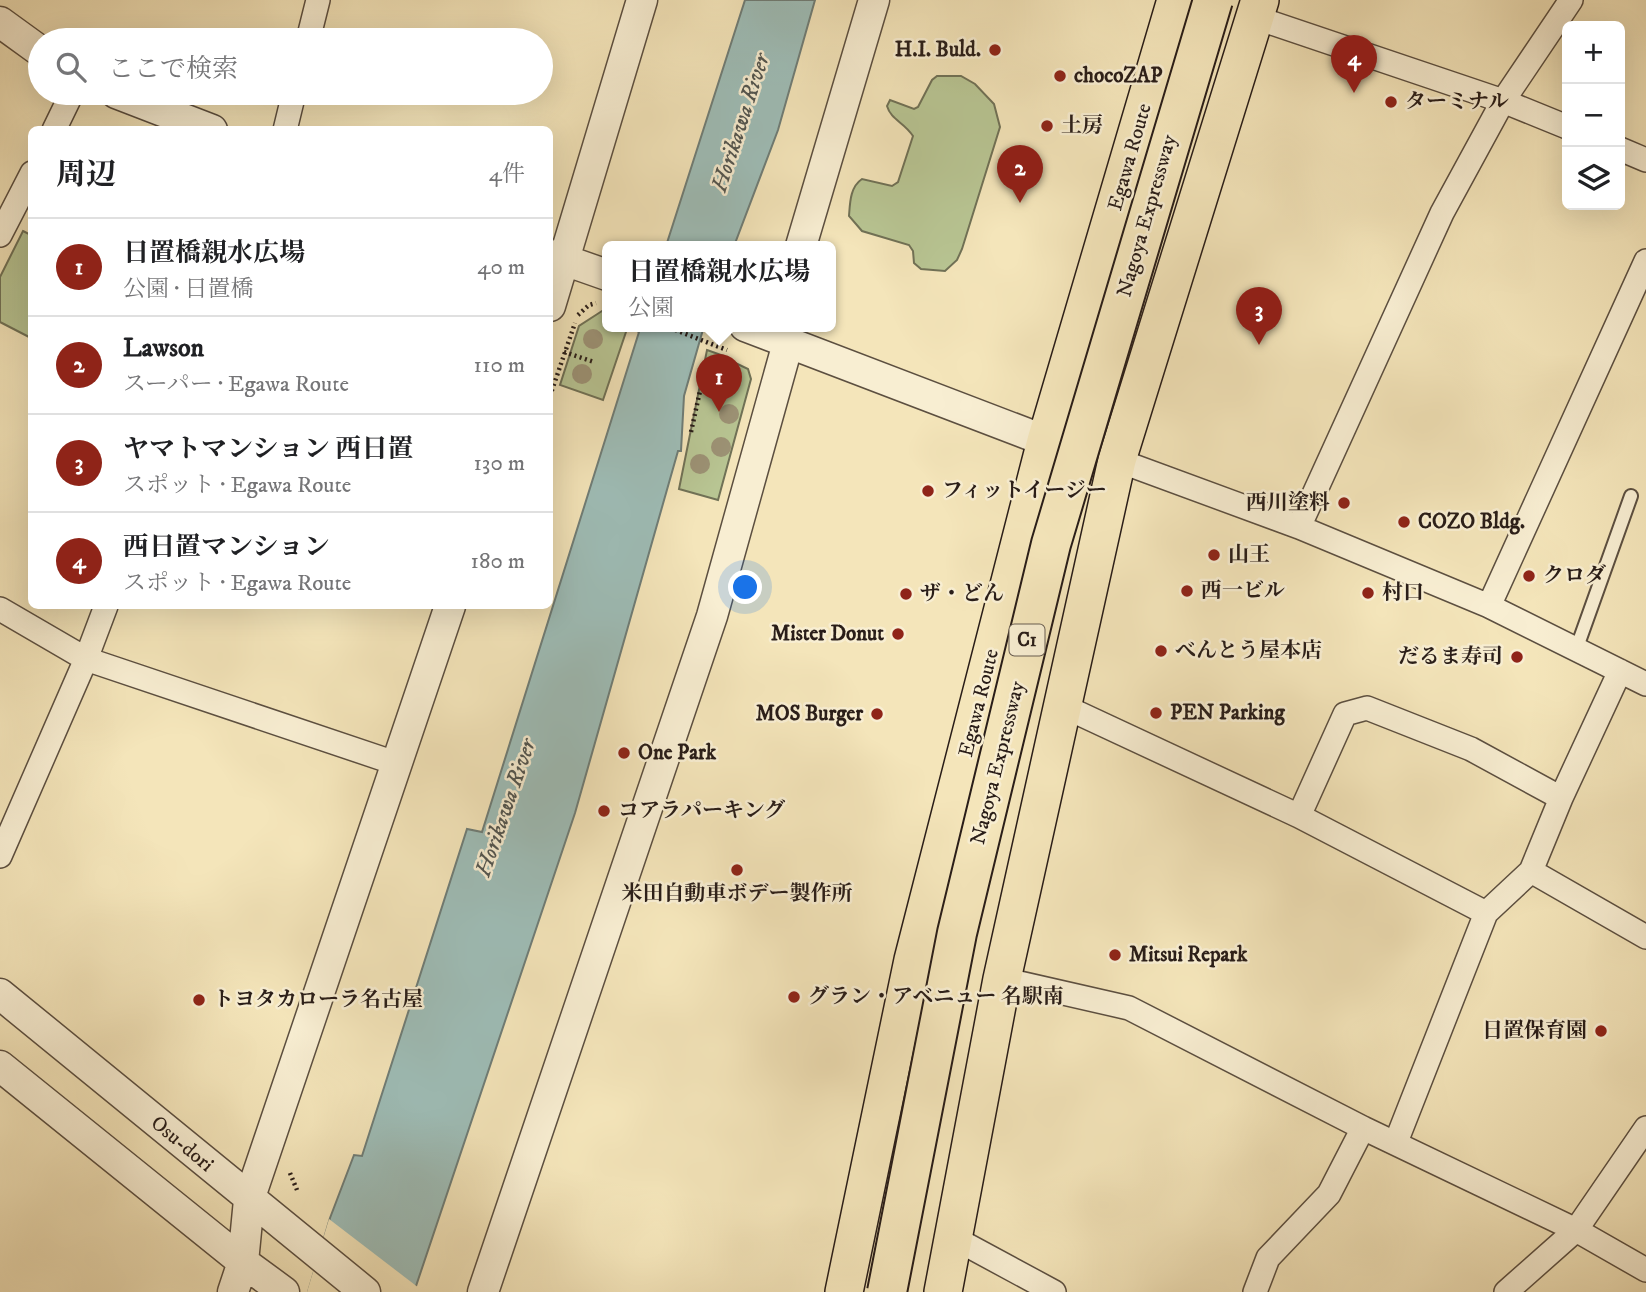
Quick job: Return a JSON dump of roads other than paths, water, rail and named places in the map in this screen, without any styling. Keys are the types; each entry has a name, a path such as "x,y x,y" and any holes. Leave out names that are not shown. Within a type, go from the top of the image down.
{"highway":[{"name":"Nagoya Expressway","path":"887,1292 957,933 1051,544 1213,0"}],"main road":[{"name":"Egawa Route","path":"844,1292 913,960 1046,441 1176,0"},
{"path":"943,1292 1002,979 1117,460 1257,8"}],"street":[{"path":"311,28 318,0"},
{"path":"553,285 557,258 642,0"},
{"path":"802,241 874,0"},
{"path":"1299,527 1442,213 1503,101 1571,0"},
{"path":"1257,8 1562,125"},
{"path":"0,22 28,42"},
{"path":"56,126 66,105"},
{"path":"147,105 202,126"},
{"path":"286,126 291,105"},
{"path":"1625,151 1646,160"},
{"path":"0,235 28,181"},
{"path":"557,258 602,287"},
{"path":"1489,606 1646,261"},
{"path":"484,1292 712,616 780,336 1046,441 1117,460 1299,527 1489,606 1646,684"},
{"path":"0,609 86,659 398,764"},
{"path":"0,856 86,659 105,609"},
{"path":"233,1292 243,1262 249,1200 449,609"},
{"path":"1396,1142 1486,913 1531,871 1620,671"},
{"path":"1063,706 1300,816 1486,913"},
{"path":"1300,816 1345,714 1367,708 1471,749 1561,799"},
{"path":"1531,871 1646,937"},
{"path":"1002,979 1129,1008 1363,1128 1576,1230 1646,1270"},
{"name":"Osu-dori","path":"0,994 365,1292"},
{"path":"0,1066 284,1292"},
{"path":"1255,1292 1268,1258 1329,1194 1363,1128"},
{"path":"1506,1292 1576,1230 1646,1128"},
{"path":"954,1238 1054,1292"}],"lane":[{"path":"1576,650 1631,496"}],"water":[{"name":"Horikawa River","path":"745,0 815,0 778,130 736,241 668,241"},
{"name":"Horikawa River","path":"639,332 702,332 684,396 681,451 678,451 575,813 414,1292 308,1292 330,1218 354,1155 362,1156 467,829 482,832"}],"place":[{"name":"H.I. Buld.","path":"995,50"},
{"name":"chocoZAP","path":"1060,76"},
{"name":"西日置マンション","path":"1354,93"},
{"name":"ターミナル","path":"1391,102"},
{"name":"土房","path":"1047,126"},
{"name":"Lawson","path":"1020,203"},
{"name":"ヤマトマンション 西日置","path":"1259,345"},
{"name":"日置橋親水広場","path":"719,412"},
{"name":"フィットイージー","path":"928,491"},
{"name":"西川塗料","path":"1344,503"},
{"name":"COZO Bldg.","path":"1404,522"},
{"name":"山王","path":"1214,555"},
{"name":"クロダ","path":"1529,576"},
{"name":"西一ビル","path":"1187,591"},
{"name":"村口","path":"1368,593"},
{"name":"ザ・どん","path":"906,594"},
{"name":"Mister Donut","path":"898,634"},
{"name":"べんとう屋本店","path":"1161,651"},
{"name":"だるま寿司","path":"1517,657"},
{"name":"PEN Parking","path":"1156,713"},
{"name":"MOS Burger","path":"877,714"},
{"name":"One Park","path":"624,753"},
{"name":"コアラパーキング","path":"604,811"},
{"name":"米田自動車ボデー製作所","path":"737,870"},
{"name":"Mitsui Repark","path":"1115,955"},
{"name":"グラン・アベニュー 名駅南","path":"794,997"},
{"name":"トヨタカローラ名古屋","path":"199,1000"},
{"name":"日置保育園","path":"1601,1031"}]}
